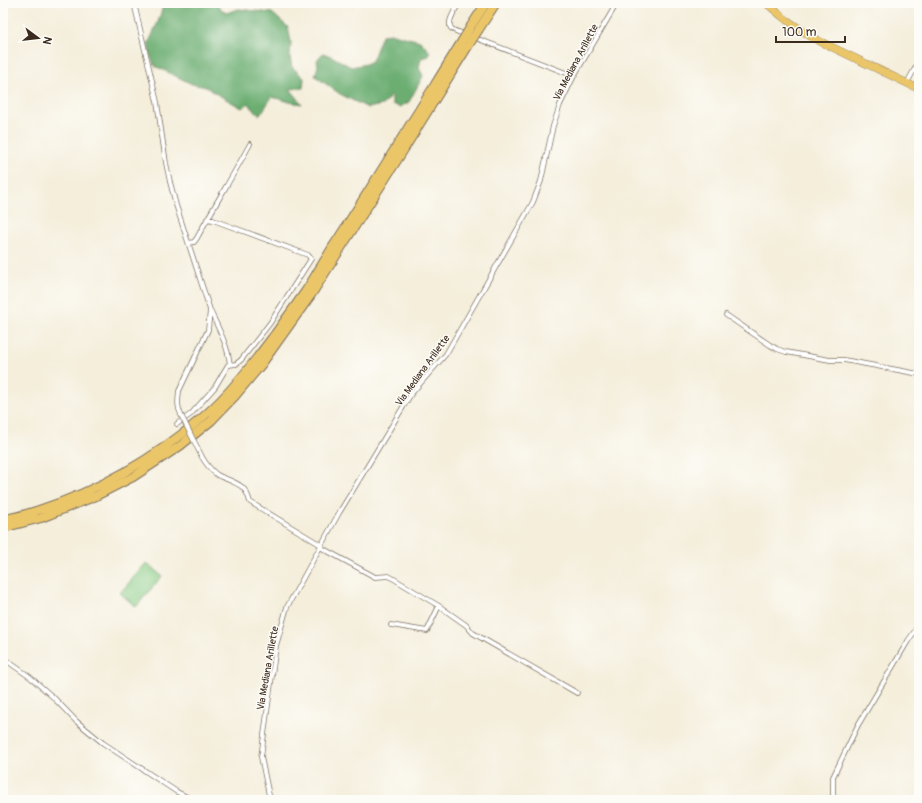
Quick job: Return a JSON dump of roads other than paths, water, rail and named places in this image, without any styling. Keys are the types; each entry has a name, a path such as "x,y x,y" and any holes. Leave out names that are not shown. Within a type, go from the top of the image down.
{"highway":[{"path":"3,528 41,518 96,496 133,477 180,446 211,421 230,401 261,365 311,295 401,154 466,42 471,26 486,3"},
{"path":"3,520 36,511 81,494 147,460 204,416 229,391 254,362 305,292 394,151 466,42 479,29 496,3"}],"main road":[{"path":"766,3 813,38 919,89"}],"street":[{"path":"134,3 157,102 166,164 176,205 210,310 222,334 229,355 230,365"},
{"path":"459,3 450,22 449,26 452,30 574,76"},
{"name":"Via Mediana Arillette","path":"270,800 261,757 276,646 287,607 320,546 412,394 446,354 533,202 541,181 556,116 574,76 617,3"},
{"path":"907,83 919,61"},
{"path":"188,243 194,242 250,144"},
{"path":"176,424 191,414 215,387 228,365 236,364 241,360 270,323 311,259 308,256 207,219"},
{"path":"210,310 208,330 179,391 178,401 178,408 207,466 217,475 239,484 245,490 250,502 320,546 375,577 389,576 439,606 466,625 473,633 576,693"},
{"path":"726,315 770,345 786,352 830,360 844,360 919,374"},
{"path":"390,625 427,630 439,606"},
{"path":"836,800 833,795 833,777 861,721 919,625"},
{"path":"3,658 54,698 76,721 103,743 171,788 193,800"}]}
